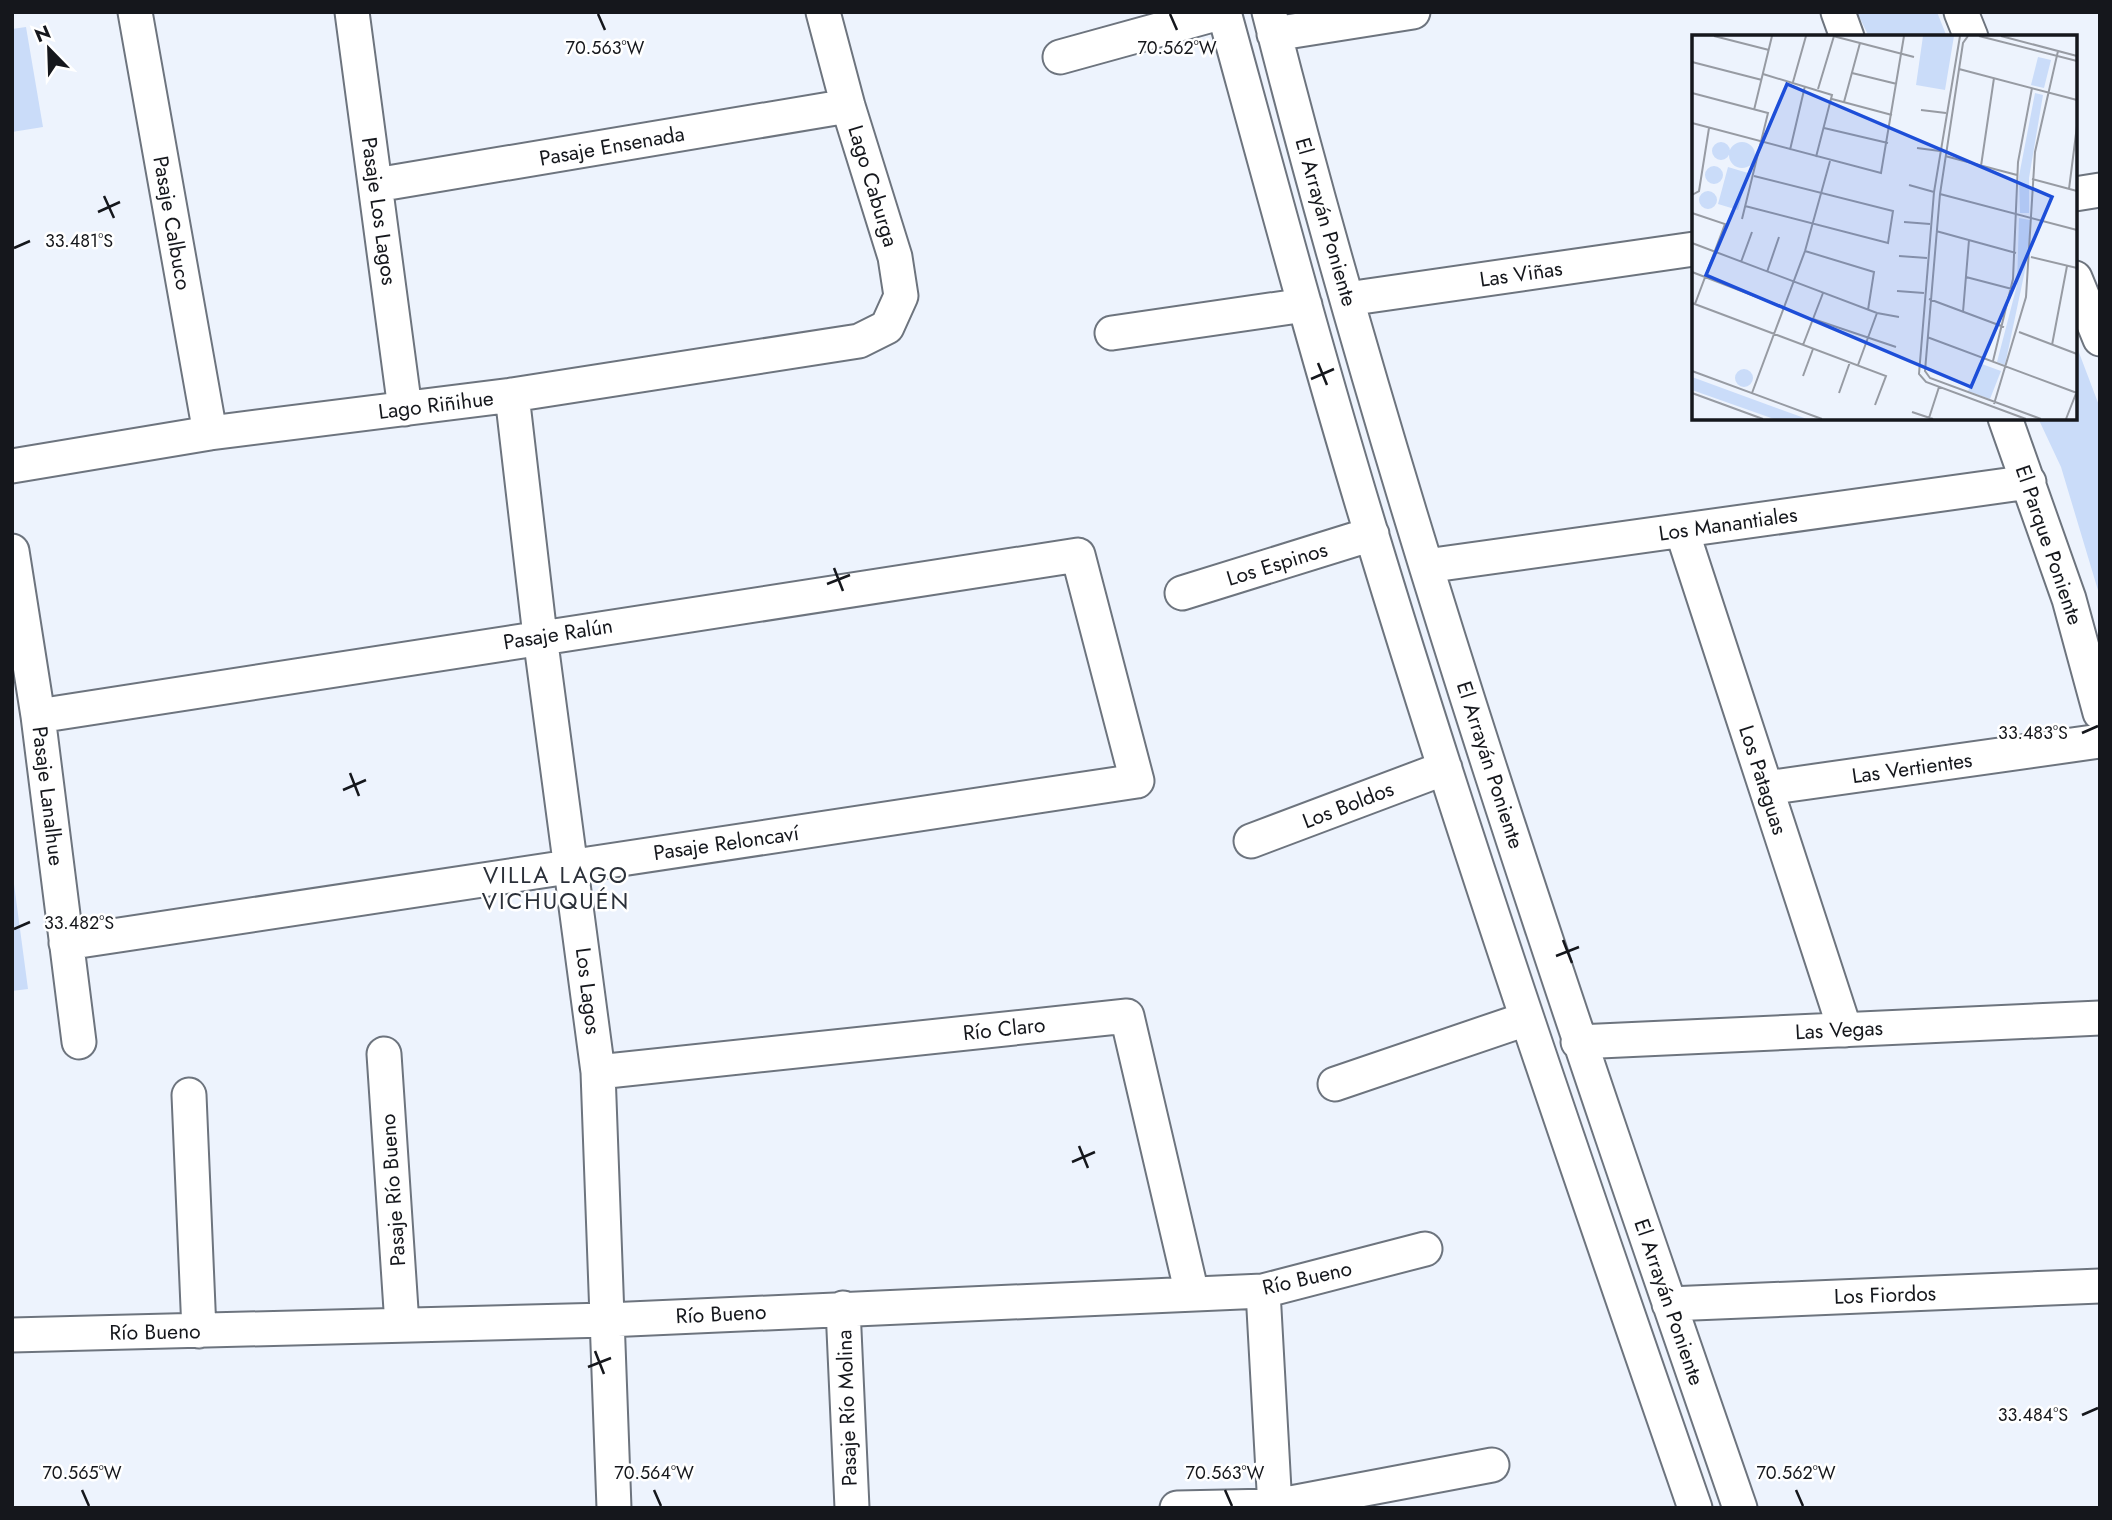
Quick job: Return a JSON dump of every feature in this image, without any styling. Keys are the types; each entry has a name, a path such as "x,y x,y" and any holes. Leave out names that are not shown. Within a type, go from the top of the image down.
{"street":[{"name":"Pasaje Calbuco","path":"135,12 210,433"},
{"name":"Pasaje Los Lagos","path":"352,12 405,409"},
{"name":"Lago Caburga","path":"823,12 848,106 895,257 901,296 887,327 859,341"},
{"path":"1060,57 1224,12"},
{"name":"El Arrayán Poniente","path":"1224,12 1305,305 1372,534 1445,768 1525,1019 1695,1508"},
{"path":"1271,23 1413,12"},
{"path":"1838,12 1846,35"},
{"path":"1961,12 1970,35"},
{"name":"El Arrayán Poniente","path":"1271,23 1347,299 1426,566 1578,1042 1740,1508"},
{"name":"Pasaje Ensenada","path":"376,185 848,106"},
{"path":"2077,194 2100,190"},
{"name":"Las Viñas","path":"1347,299 1692,249"},
{"path":"2077,283 2100,339"},
{"path":"1112,333 1305,305"},
{"name":"Lago Riñihue","path":"12,466 210,433 512,395 859,341"},
{"name":"Los Lagos","path":"512,395 540,636 598,1072 614,1508"},
{"name":"El Parque Poniente","path":"2006,420 2069,599 2100,713"},
{"name":"Los Manantiales","path":"1426,566 2029,482"},
{"name":"Los Pataguas","path":"1682,531 1845,1030"},
{"name":"Los Espinos","path":"1182,593 1372,534"},
{"name":"Pasaje Lanalhue","path":"12,551 38,716 79,1042"},
{"name":"Pasaje Ralún","path":"38,716 540,636 1078,555 1137,781"},
{"name":"Las Vertientes","path":"1766,788 2100,741"},
{"name":"Los Boldos","path":"1251,841 1445,768"},
{"name":"Pasaje Reloncaví","path":"66,943 1137,781"},
{"name":"Río Claro","path":"598,1072 1127,1016 1192,1294"},
{"name":"Las Vegas","path":"1578,1042 2100,1018"},
{"path":"1335,1084 1525,1019"},
{"name":"Pasaje Río Bueno","path":"384,1054 401,1325"},
{"path":"189,1095 199,1331"},
{"name":"Río Bueno","path":"12,1335 607,1320 1263,1291 1425,1249"},
{"name":"Los Fiordos","path":"1670,1304 2100,1286"},
{"path":"1263,1291 1275,1507"},
{"name":"Pasaje Río Molina","path":"843,1308 852,1508"},
{"path":"1177,1508 1275,1507 1492,1465"}],"shaded area":[{"path":"1857,12 1937,12 1946,35 1868,35"},
{"path":"26,27 43,127 12,132 12,29"},
{"path":"2077,347 2100,408 2100,597 2061,467 2039,420 2077,420"},
{"path":"12,869 28,989 12,991"}],"district":[{"name":"VILLA LAGO VICHUQUÉN","path":"556,888"}]}
